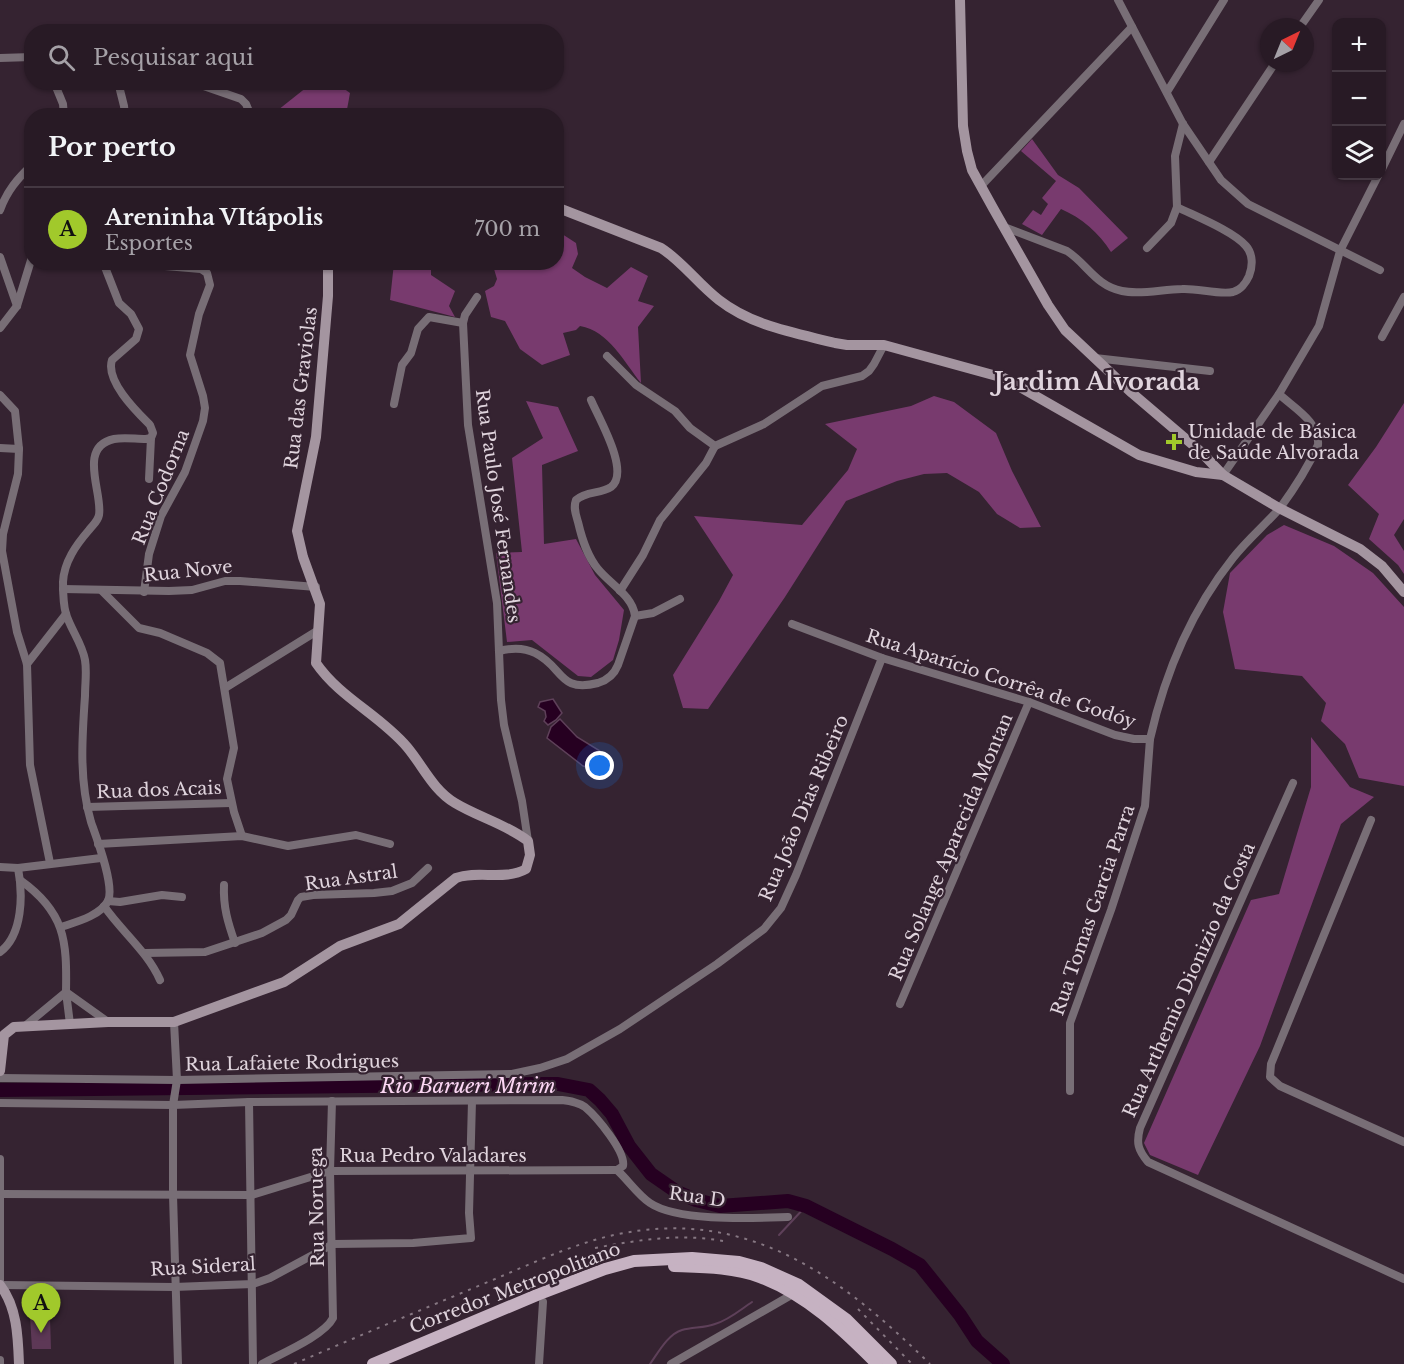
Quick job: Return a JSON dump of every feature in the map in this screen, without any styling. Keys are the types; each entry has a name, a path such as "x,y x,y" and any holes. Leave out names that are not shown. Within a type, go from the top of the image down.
{"main road":[{"path":"960,0 963,126 972,170 1048,305 1065,330 1093,358 1200,450 1223,475 1279,508 1360,549 1382,566 1404,592"},
{"path":"564,210 661,248 674,256 729,308 759,322 847,345 884,345 1004,378 1139,455 1196,472 1223,475"},
{"name":"Rua das Graviolas","path":"328,270 328,296 315,436 297,531 303,557 316,587 320,604 316,663 344,694 365,709 406,746 442,793 455,803 514,831 528,841"},
{"path":"0,1071 4,1035 14,1027 108,1022 174,1022 284,982 340,946 399,924 456,878 464,875 494,876 521,872 529,863 528,841"},
{"name":"Corredor Metropolitano","path":"373,1364 605,1269 634,1261 692,1258 739,1262 761,1268 799,1285 846,1319 891,1364"},
{"path":"387,1364 593,1281 620,1273 661,1266 699,1267 760,1277 793,1294 823,1314 877,1364"},
{"path":"0,1285 10,1300 17,1325 19,1364"},
{"path":"793,1294 801,1293 846,1319"}],"street":[{"path":"1118,0 1183,124 1221,180 1239,198 1380,270"},
{"path":"1167,92 1224,0"},
{"path":"1305,18 1317,1"},
{"path":"981,186 1132,27"},
{"path":"0,58 24,57"},
{"path":"1209,162 1269,72"},
{"path":"57,90 63,108"},
{"path":"120,90 124,108"},
{"path":"215,90 241,99 246,108"},
{"path":"1147,248 1171,223 1177,207 1175,156 1183,124"},
{"path":"1386,161 1404,124"},
{"path":"0,210 7,193 24,172"},
{"path":"1223,475 1279,394 1319,326 1340,251 1376,180"},
{"path":"1004,226 1067,251 1100,282 1123,292 1238,290 1245,283 1250,272 1251,254 1247,246 1177,207"},
{"path":"0,257 17,306"},
{"path":"0,328 17,306 28,270"},
{"path":"106,270 119,303 132,314 139,329 136,339 112,360 110,365 116,386 152,429 149,479"},
{"name":"Rua Codorna","path":"144,592 149,554 161,516 184,472 203,422 205,408 203,396 189,355 210,285 207,273 202,270"},
{"path":"394,404 402,365 411,353 418,330 429,317 463,322 477,297"},
{"path":"1382,337 1404,297"},
{"name":"Rua Paulo José Fernandes","path":"463,322 468,425 496,591 498,676 504,725 519,783 528,841"},
{"path":"620,591 643,555 660,520 706,463 715,446 764,424 822,386 862,376 874,364 884,345"},
{"path":"607,356 636,385 675,411 690,428 715,446"},
{"path":"1093,358 1210,371"},
{"path":"0,394 15,411 19,449 16,486 3,534 3,568 17,632 27,664 30,765 50,863"},
{"name":"Rua Aparício Corrêa de Godóy","path":"792,624 882,658 1029,702 1115,735 1134,740 1150,739 1169,670 1185,632 1233,557 1279,508 1314,455 1318,445 1319,436 1309,420 1279,394"},
{"path":"499,651 512,648 537,653 574,686 605,681 615,673 634,616 632,605 597,568 588,553 575,509 576,500 580,496 610,488 614,484 617,473 615,455 591,400"},
{"path":"151,438 112,440 100,448 93,470 99,502 98,518 68,560 64,570 63,589 66,614 83,649 85,661 87,678 82,776 87,807 110,885 106,903 118,926 153,963 160,980"},
{"path":"0,448 19,449"},
{"name":"Rua Nove","path":"63,589 144,592 192,590 225,581 316,587"},
{"path":"102,591 139,628 160,633 214,658 219,663 234,748 227,780 231,802 242,836"},
{"path":"634,616 653,613 680,599"},
{"path":"27,664 66,614"},
{"path":"225,688 317,631"},
{"name":"Rua João Dias Ribeiro","path":"580,1051 620,1029 717,964 759,933 772,920 781,908 795,875 882,658"},
{"name":"Rua Solange Aparecida Montan","path":"900,1004 1029,702"},
{"name":"Rua Tomas Garcia Parra","path":"1070,1091 1071,1017 1111,910 1145,806 1150,739"},
{"name":"Rua Arthemio Dionizio da Costa","path":"1293,783 1140,1128 1137,1140 1139,1151 1148,1162 1404,1279"},
{"name":"Rua dos Acais","path":"87,807 231,802"},
{"path":"1371,820 1271,1064 1270,1077 1280,1086 1404,1142"},
{"path":"98,844 242,836 288,846 356,835 390,844"},
{"path":"0,867 18,868 102,858"},
{"path":"0,952 10,944 15,935 20,880 18,868"},
{"name":"Rua Astral","path":"145,953 206,952 235,943 286,920 301,897 392,891 412,883 429,868"},
{"path":"20,880 44,900 57,917 61,927 66,959 66,992 70,1024"},
{"path":"224,885 223,901 226,919 235,943"},
{"path":"61,927 92,915 106,903 162,895 182,897"},
{"path":"66,992 108,1022"},
{"path":"24,1027 66,992"},
{"path":"174,1022 177,1083 174,1102 174,1287 178,1364"},
{"name":"Rua Lafaiete Rodrigues","path":"0,1078 177,1083 512,1074 567,1059 580,1051"},
{"name":"Rua Noruega","path":"262,1364 326,1327 331,1323 334,1312 330,1171 332,1101"},
{"path":"470,1170 472,1101"},
{"path":"249,1102 254,1364"},
{"path":"0,1103 574,1102 584,1107 593,1116 620,1151 624,1164 617,1170"},
{"path":"0,1159 0,1285"},
{"name":"Rua Sideral","path":"0,1285 174,1287 253,1284 270,1278 333,1244 413,1243 471,1238 470,1170"},
{"name":"Rua Pedro Valadares","path":"1,1194 252,1195 330,1171 617,1170"},
{"name":"Rua D","path":"617,1170 649,1203 667,1211 752,1218 788,1216"},
{"path":"675,1363 793,1294"},
{"path":"539,1364 543,1302"}],"shaded area":[{"path":"303,90 346,90 350,93 347,108 281,108"},
{"path":"1032,139 1058,175 1079,188 1128,238 1111,252 1089,227 1061,209 1042,235 1022,224 1033,210 1041,215 1048,204 1042,198 1056,181 1021,151"},
{"path":"564,235 576,243 578,254 572,268 607,288 631,267 648,276 638,301 654,306 638,327 641,383 608,341 590,329 580,326 576,330 563,333 570,355 542,365 520,349 505,321 491,317 485,291 494,286 497,279 494,270 564,270"},
{"path":"393,270 431,270 431,275 455,291 449,306 455,317 390,300"},
{"path":"934,396 954,402 996,433 1012,471 1041,527 1020,528 997,514 979,492 947,473 924,474 897,481 846,501 785,597 708,709 683,708 673,675 733,575 694,516 802,525 848,470 857,449 825,424 911,406"},
{"path":"526,401 558,407 578,451 542,465 544,544 576,539 595,575 624,610 613,660 591,677 578,676 532,640 507,642 496,553 522,552 512,458 543,438"},
{"path":"1404,403 1404,519 1394,535 1404,551 1404,574 1398,565 1369,539 1379,514 1348,485"},
{"path":"1284,525 1334,546 1373,573 1404,607 1404,786 1359,778 1345,744 1321,721 1326,703 1302,676 1235,669 1223,612 1230,573 1267,535"},
{"path":"553,699 562,713 548,725 544,721 545,711 538,707 540,702"},
{"path":"560,719 577,737 600,751 601,758 598,765 592,768 583,766 547,738 551,727"},
{"path":"1311,737 1350,787 1374,797 1341,824 1260,1046 1198,1175 1150,1155 1144,1143 1251,900 1279,894 1311,787"},
{"path":"30,1316 50,1317 51,1349 32,1349"}],"waterway":[{"name":"Rio Barueri Mirim","path":"0,1090 539,1084 558,1084 589,1090 612,1114 629,1146 651,1174 677,1192 720,1206 788,1201 806,1206 920,1265 960,1315 977,1341 1003,1364"},
{"path":"779,1235 806,1206"},
{"path":"650,1364 672,1335 682,1330 720,1322 752,1302"}],"railway":[{"path":"294,1364 568,1249 614,1235 662,1229 707,1231 749,1240 788,1256 826,1277 861,1303 930,1364"},
{"path":"595,1248 643,1240 675,1238 723,1241"},
{"path":"858,1309 912,1364"}],"place":[{"name":"Unidade de Básica de Saúde Alvorada","path":"1174,442"},
{"name":"Areninha VItápolis","path":"41,1333"}],"district":[{"name":"Jardim Alvorada","path":"1097,382"}]}
